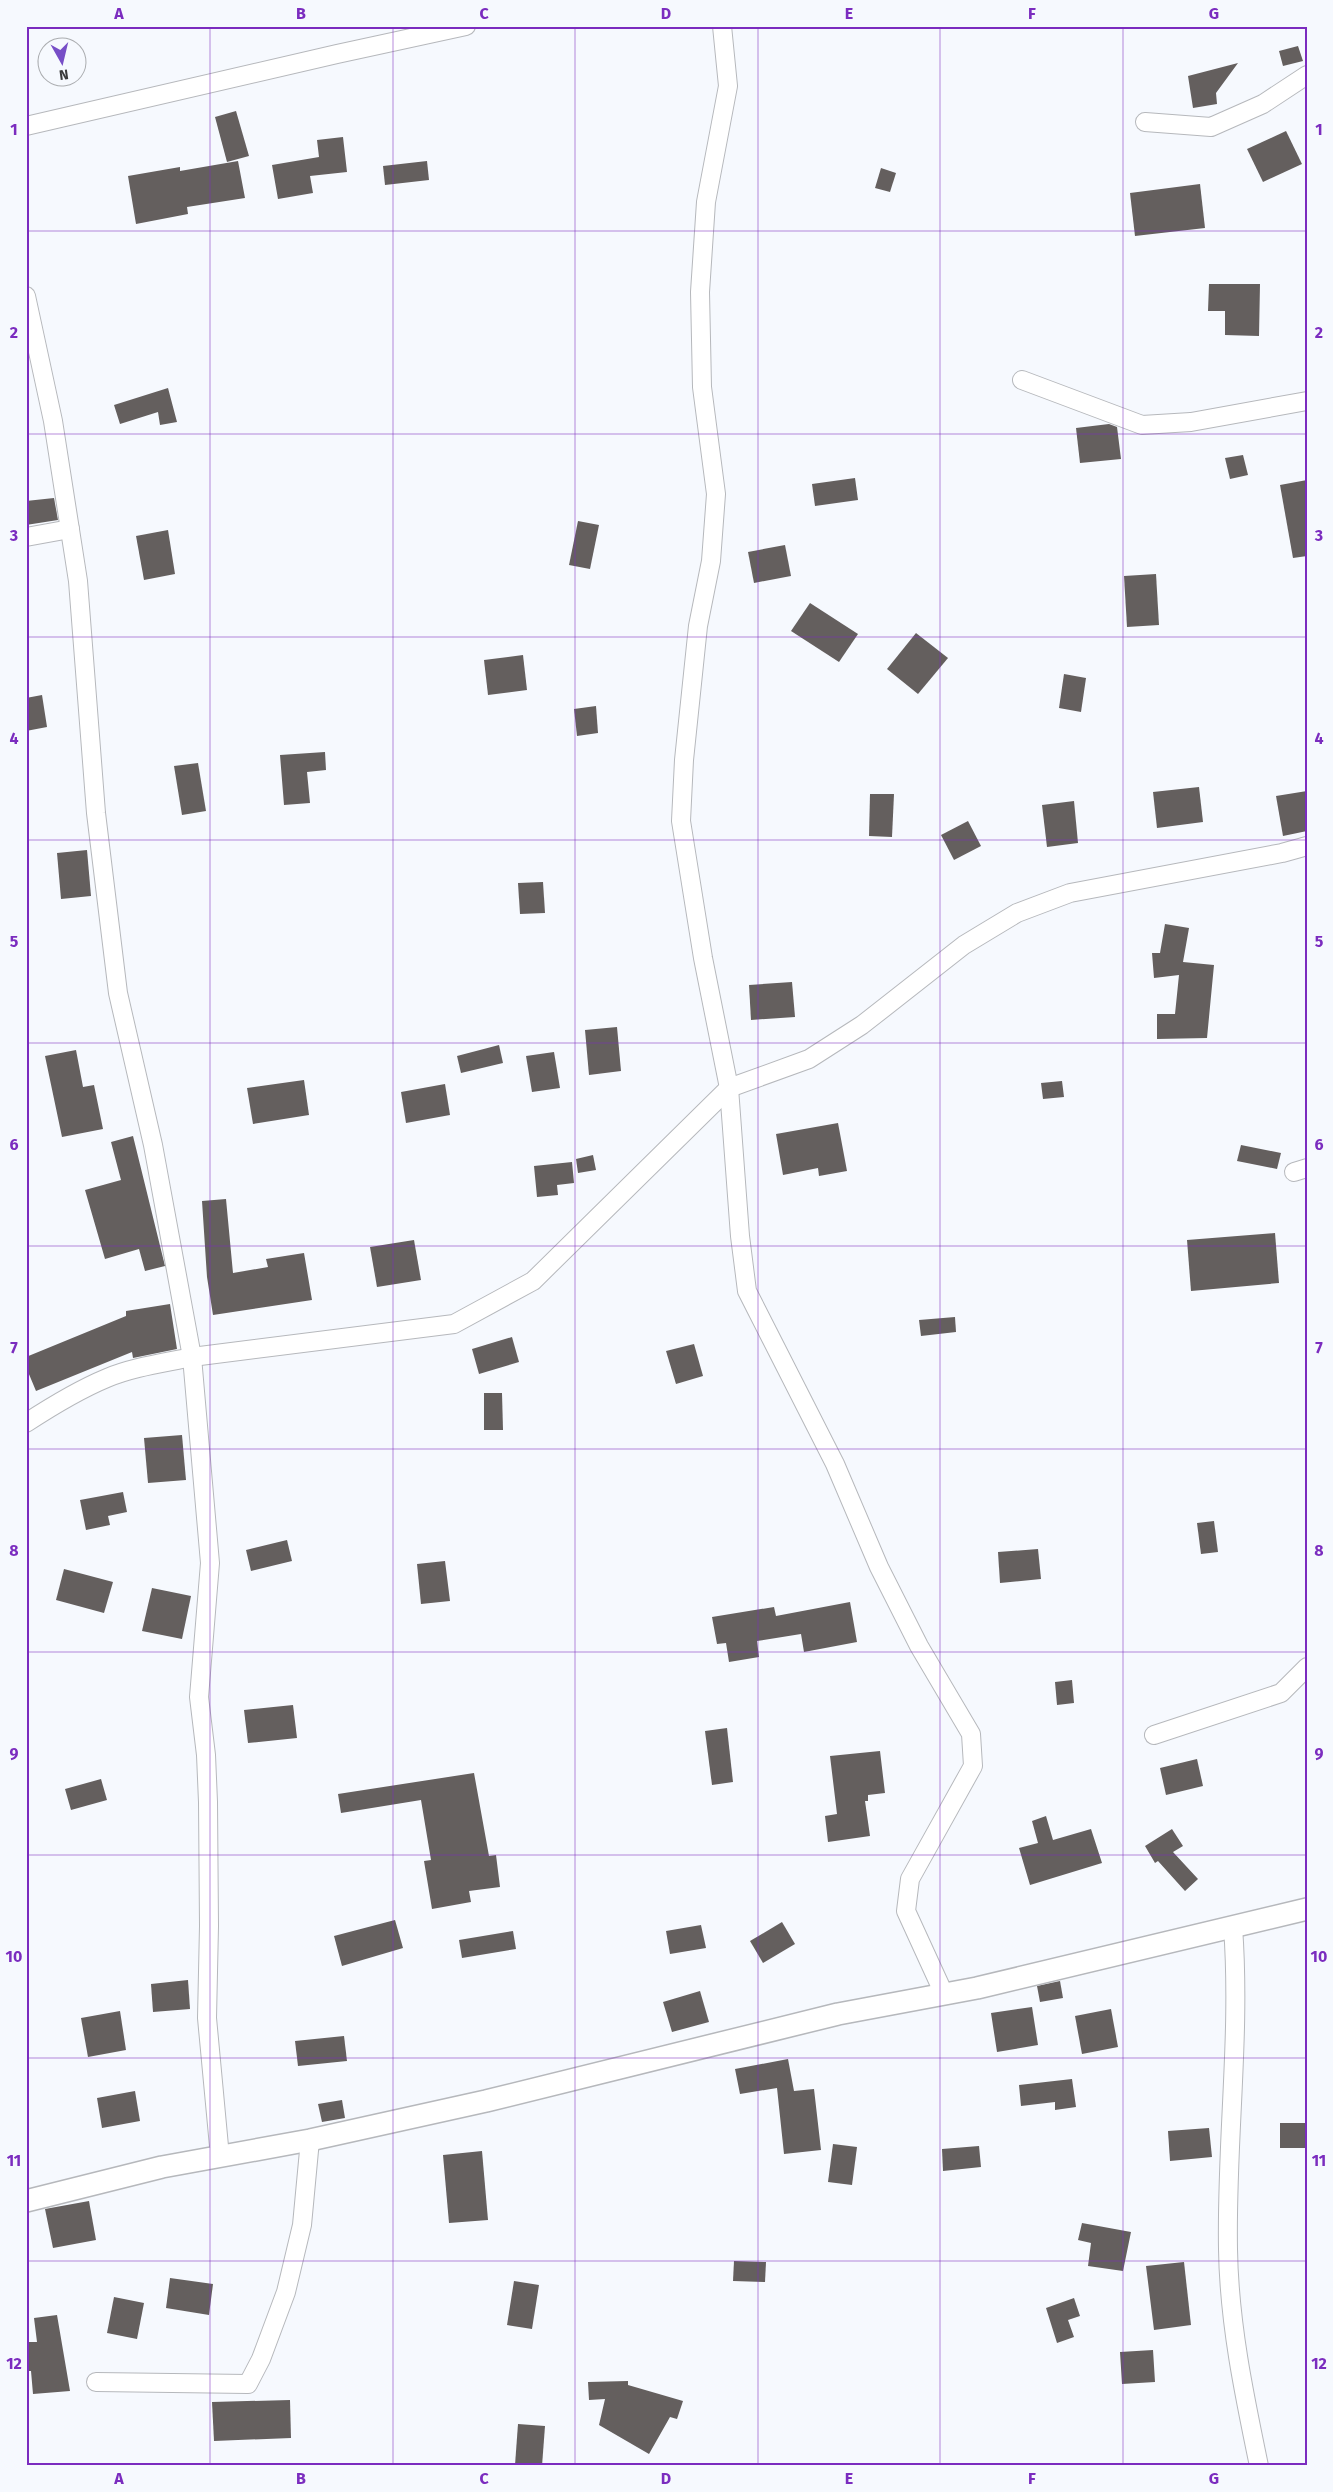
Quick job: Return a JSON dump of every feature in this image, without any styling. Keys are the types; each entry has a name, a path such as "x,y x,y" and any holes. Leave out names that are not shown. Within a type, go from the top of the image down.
{"street":[{"path":"26,126 327,56 466,26"},
{"path":"722,26 728,86 706,202 700,292 702,387 716,494 711,561 698,626 684,760 681,821 702,958 729,1088 740,1236 747,1291 835,1464 879,1567 919,1646 971,1734 973,1766 910,1879 906,1911 944,1994"},
{"path":"1145,122 1211,127 1263,104 1307,74"},
{"path":"26,296 53,421 78,581 96,813 118,993 153,1145 192,1357 210,1563 199,1697 206,1755 208,1802 209,1926 207,2018 220,2156"},
{"path":"1022,380 1142,425 1192,422 1307,401"},
{"path":"26,537 70,529"},
{"path":"26,1423 83,1389 109,1377 192,1357 454,1324 533,1281 729,1088 809,1059 862,1025 964,945 1017,913 1070,893 1282,853 1307,846"},
{"path":"1154,1735 1281,1693 1307,1667"},
{"path":"26,2200 162,2167 310,2140 486,2101 838,2014 944,1994 1307,1909"},
{"path":"1233,1927 1237,2016 1228,2250 1233,2320 1246,2404 1259,2466"},
{"path":"96,2382 248,2384 261,2359 286,2292 302,2225 310,2140"}],"building":[{"path":"1298,46 1303,61 1283,66 1279,51"},
{"path":"1238,63 1216,93 1217,104 1193,108 1188,76"},
{"path":"236,111 249,156 227,162 215,117"},
{"path":"1286,131 1302,164 1263,182 1247,149"},
{"path":"343,137 347,172 310,176 313,193 278,199 272,165 319,157 317,140"},
{"path":"238,161 245,198 187,207 188,214 136,224 128,176 180,167 180,171"},
{"path":"427,161 429,180 385,185 383,166"},
{"path":"881,168 896,173 890,192 875,188"},
{"path":"1200,184 1205,228 1135,236 1130,193"},
{"path":"1209,284 1260,284 1259,336 1225,335 1225,311 1208,311"},
{"path":"168,388 177,422 160,425 158,412 120,424 114,405"},
{"path":"1109,424 1117,427 1121,459 1080,463 1076,428"},
{"path":"1243,455 1248,475 1230,479 1225,458"},
{"path":"855,478 858,500 815,506 812,484"},
{"path":"1307,480 1307,556 1293,558 1280,485"},
{"path":"54,498 58,520 26,525 26,501"},
{"path":"578,521 599,525 590,569 569,565"},
{"path":"168,530 175,574 144,580 136,536"},
{"path":"785,545 791,576 754,583 748,552"},
{"path":"1156,574 1159,625 1127,627 1124,576"},
{"path":"810,603 858,634 839,662 791,631"},
{"path":"916,633 948,658 918,694 887,669"},
{"path":"523,655 527,690 488,695 484,660"},
{"path":"1064,674 1086,678 1081,712 1059,708"},
{"path":"42,695 47,727 26,731 26,698"},
{"path":"596,706 598,733 577,736 574,709"},
{"path":"325,752 326,770 307,772 310,803 284,805 280,755"},
{"path":"198,763 206,811 182,815 174,766"},
{"path":"1199,787 1203,822 1157,828 1153,792"},
{"path":"1307,791 1307,831 1283,836 1276,796"},
{"path":"870,794 894,794 892,837 869,836"},
{"path":"1074,801 1078,843 1047,847 1042,805"},
{"path":"968,821 981,846 954,860 941,835"},
{"path":"87,850 91,896 61,899 57,853"},
{"path":"543,882 545,913 520,914 518,883"},
{"path":"1165,924 1189,928 1183,962 1214,965 1207,1038 1157,1039 1157,1014 1175,1014 1179,975 1154,978 1152,953 1160,953"},
{"path":"792,982 795,1017 751,1020 749,985"},
{"path":"617,1027 621,1071 589,1075 585,1030"},
{"path":"499,1045 503,1063 461,1073 457,1056"},
{"path":"76,1050 83,1087 94,1085 103,1129 62,1137 45,1056"},
{"path":"554,1052 560,1088 532,1092 526,1056"},
{"path":"304,1080 309,1115 253,1124 247,1088"},
{"path":"1062,1081 1064,1097 1043,1099 1041,1083"},
{"path":"445,1084 450,1115 406,1123 401,1092"},
{"path":"838,1123 847,1171 819,1176 818,1168 783,1175 776,1134"},
{"path":"133,1136 165,1266 145,1271 139,1249 105,1259 85,1190 121,1180 111,1142"},
{"path":"1241,1145 1281,1153 1277,1169 1237,1161"},
{"path":"593,1155 596,1170 578,1173 576,1159"},
{"path":"572,1162 574,1183 557,1185 558,1195 537,1197 534,1166"},
{"path":"226,1199 233,1273 268,1267 266,1259 304,1253 312,1300 213,1315 207,1277 202,1201"},
{"path":"1275,1233 1279,1283 1191,1291 1187,1240"},
{"path":"414,1240 421,1280 377,1287 370,1247"},
{"path":"170,1304 177,1349 133,1358 132,1352 36,1391 26,1367 26,1357 126,1316 126,1311"},
{"path":"955,1317 956,1332 921,1336 919,1320"},
{"path":"512,1337 519,1362 479,1374 472,1349"},
{"path":"694,1344 703,1376 676,1384 666,1351"},
{"path":"484,1393 502,1393 503,1430 484,1430"},
{"path":"182,1435 186,1480 148,1483 144,1438"},
{"path":"123,1492 127,1512 108,1516 110,1525 86,1530 80,1500"},
{"path":"1214,1521 1218,1552 1201,1554 1197,1523"},
{"path":"287,1540 292,1561 251,1571 246,1550"},
{"path":"1038,1549 1041,1579 1000,1583 998,1552"},
{"path":"445,1561 450,1601 421,1604 417,1564"},
{"path":"64,1569 113,1582 104,1613 56,1600"},
{"path":"152,1588 191,1596 182,1639 142,1631"},
{"path":"850,1602 857,1642 804,1652 801,1634 757,1641 759,1657 729,1662 726,1643 717,1644 712,1617 774,1607 776,1616"},
{"path":"1072,1680 1074,1703 1057,1705 1055,1682"},
{"path":"293,1705 297,1738 248,1743 244,1710"},
{"path":"727,1728 733,1782 712,1785 705,1731"},
{"path":"880,1751 885,1793 868,1795 868,1801 865,1801 870,1836 828,1842 825,1816 837,1814 830,1756"},
{"path":"1197,1759 1203,1786 1166,1795 1160,1768"},
{"path":"474,1773 489,1856 496,1855 500,1887 469,1891 471,1902 432,1909 424,1861 431,1860 421,1800 341,1813 338,1794"},
{"path":"101,1779 107,1800 71,1810 65,1789"},
{"path":"1046,1816 1053,1840 1091,1829 1102,1863 1030,1885 1019,1848 1038,1843 1032,1821"},
{"path":"1172,1829 1183,1846 1173,1852 1198,1879 1185,1891 1158,1861 1155,1863 1145,1846"},
{"path":"395,1920 403,1948 342,1966 334,1936"},
{"path":"782,1922 795,1944 763,1963 750,1941"},
{"path":"701,1925 706,1948 670,1954 666,1931"},
{"path":"513,1931 516,1949 462,1958 459,1940"},
{"path":"188,1980 190,2009 153,2012 151,1984"},
{"path":"1060,1981 1063,1998 1040,2002 1037,1986"},
{"path":"700,1991 709,2022 672,2032 663,2002"},
{"path":"1032,2007 1038,2045 997,2052 991,2013"},
{"path":"1111,2009 1118,2047 1082,2054 1075,2016"},
{"path":"120,2011 126,2050 88,2057 81,2018"},
{"path":"344,2036 347,2061 298,2066 295,2041"},
{"path":"788,2059 794,2091 814,2089 821,2150 784,2154 777,2088 740,2094 735,2069"},
{"path":"1072,2079 1076,2107 1055,2110 1055,2102 1021,2106 1019,2085"},
{"path":"135,2091 140,2121 102,2128 97,2098"},
{"path":"342,2100 345,2118 322,2122 318,2104"},
{"path":"1280,2123 1307,2123 1307,2148 1280,2148"},
{"path":"1209,2128 1212,2157 1170,2161 1168,2131"},
{"path":"833,2144 857,2147 852,2185 828,2182"},
{"path":"979,2146 981,2167 943,2171 942,2149"},
{"path":"482,2151 488,2220 449,2223 443,2155"},
{"path":"89,2201 96,2240 53,2248 45,2209"},
{"path":"1082,2223 1131,2232 1123,2271 1088,2266 1091,2243 1078,2240"},
{"path":"734,2261 766,2262 765,2282 733,2281"},
{"path":"1184,2262 1191,2325 1154,2330 1146,2266"},
{"path":"170,2278 213,2284 209,2315 166,2308"},
{"path":"514,2281 539,2285 532,2329 507,2325"},
{"path":"114,2297 144,2303 137,2339 107,2333"},
{"path":"1074,2298 1080,2316 1068,2320 1074,2337 1057,2343 1046,2308"},
{"path":"57,2315 70,2391 33,2394 31,2371 26,2371 26,2342 37,2342 34,2318"},
{"path":"1153,2350 1155,2382 1122,2384 1120,2352"},
{"path":"628,2381 628,2385 683,2401 677,2419 670,2417 649,2454 599,2425 605,2399 589,2400 588,2382"},
{"path":"290,2400 291,2438 214,2441 212,2402"},
{"path":"518,2424 545,2426 542,2466 515,2465"}]}
